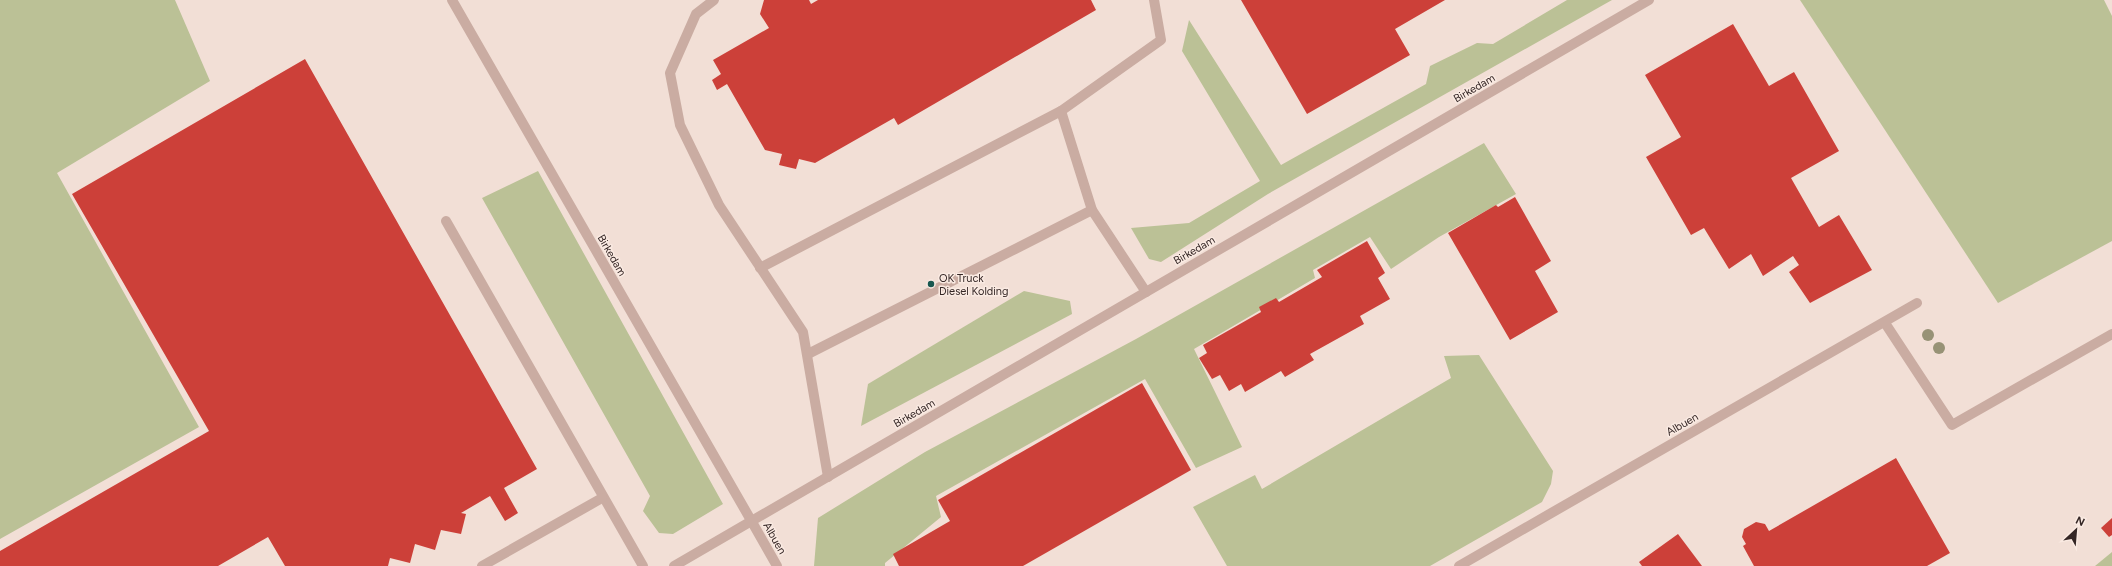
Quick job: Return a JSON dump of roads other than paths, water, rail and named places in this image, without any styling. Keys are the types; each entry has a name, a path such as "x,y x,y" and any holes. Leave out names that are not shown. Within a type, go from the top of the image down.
{"street":[{"name":"Birkedam","path":"452,0 752,522"},
{"path":"714,0 696,14 670,73 680,125 719,205 802,332 808,354 828,477"},
{"path":"760,268 1061,111 1161,40 1154,0"},
{"name":"Birkedam","path":"674,566 1649,0"},
{"path":"1061,111 1092,210 1146,292"},
{"path":"808,354 1092,210"},
{"path":"446,221 602,498 643,566"},
{"name":"Albuen","path":"1459,566 1885,323 1917,303"},
{"path":"1885,323 1952,425 2112,334"},
{"path":"482,566 602,498"},
{"name":"Albuen","path":"752,522 778,566"}],"place":[{"name":"OK Truck Diesel Kolding","path":"931,284"}]}
